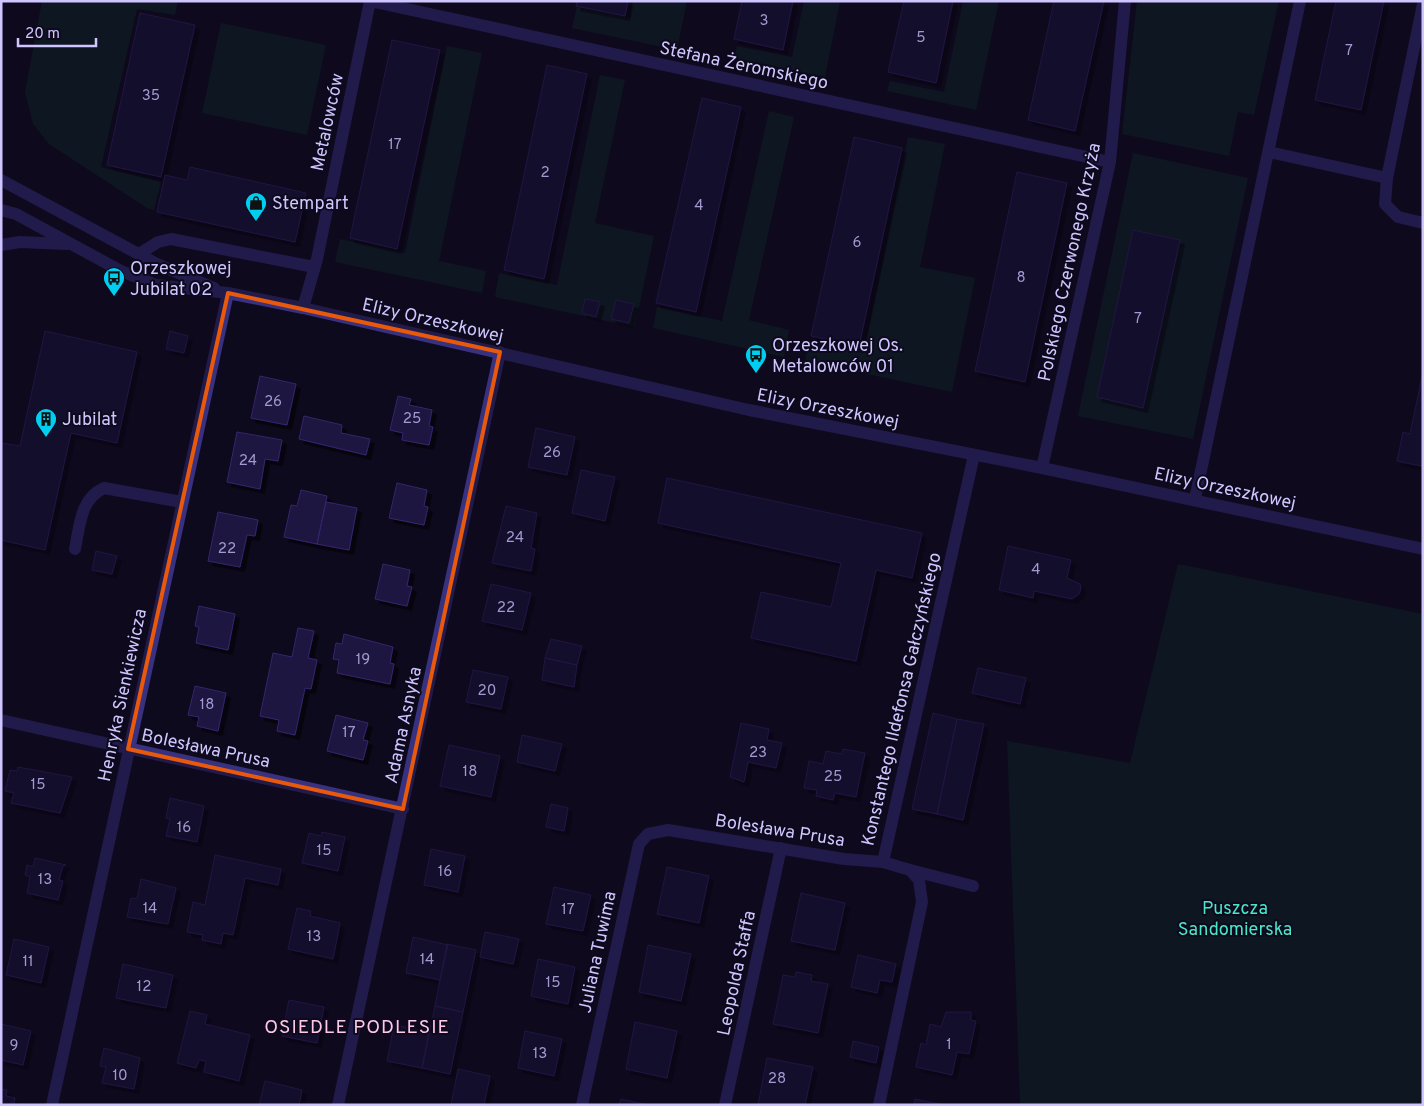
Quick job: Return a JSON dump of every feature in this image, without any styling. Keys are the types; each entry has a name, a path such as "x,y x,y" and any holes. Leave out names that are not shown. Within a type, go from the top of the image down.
{"street":[{"name":"Stefana Żeromskiego","path":"370,1 1110,162"},
{"name":"Metalowców","path":"303,308 314,267 370,1"},
{"name":"Polskiego Czerwonego Krzyża","path":"1042,468 1110,162 1125,1"},
{"path":"1195,500 1300,1"},
{"path":"1423,4 1387,178 1385,204 1398,217 1423,223"},
{"path":"1269,152 1387,178"},
{"name":"Elizy Orzeszkowej","path":"1,180 157,264 228,293"},
{"name":"Elizy Orzeszkowej","path":"1,210 16,214 121,271 156,285 228,293 303,308 749,410 1042,468 1423,549"},
{"path":"139,254 158,242 171,239 314,267"},
{"path":"1,245 20,242 72,245"},
{"name":"Henryka Sienkiewicza","path":"52,1105 228,293"},
{"name":"Adama Asnyka","path":"338,1105 500,352"},
{"name":"Konstantego Ildefonsa Gałczyńskiego","path":"973,886 883,862 974,455"},
{"path":"76,549 86,501 94,492 104,488 182,502"},
{"name":"Bolesława Prusa","path":"1,720 403,809"},
{"name":"Bolesława Prusa","path":"672,830 844,859 883,862"},
{"name":"Juliana Tuwima","path":"582,1105 639,844 648,834 654,831 672,830"},
{"name":"Leopolda Staffa","path":"725,1105 781,848"},
{"path":"879,1105 922,902 919,880 910,870"}],"highlighted area":[{"path":"228,293 500,352 403,809 128,749"}],"green space":[{"path":"42,1 178,1 175,15 137,9 101,167 161,182 154,210 147,208 49,144 33,124 25,92"},
{"path":"633,1 687,1 677,50 572,28 577,7 630,18"},
{"path":"804,1 840,1 825,77 734,58 737,46 792,57"},
{"path":"963,1 999,1 976,110 887,91 890,81 944,92"},
{"path":"1137,1 1279,1 1254,115 1238,112 1229,156 1122,134"},
{"path":"221,23 326,45 307,135 202,113"},
{"path":"447,46 482,53 439,261 486,271 482,293 335,262 340,239 405,253"},
{"path":"600,75 625,80 595,223 654,236 635,327 495,297 499,273 557,285"},
{"path":"769,111 794,117 749,320 789,330 784,357 653,328 657,307 722,321"},
{"path":"908,137 945,144 920,267 975,278 952,392 805,361 809,342 864,353"},
{"path":"1133,153 1248,178 1193,439 1078,416"},
{"name":"Puszcza Sandomierska","path":"1178,564 1423,614 1423,1105 1020,1105 1007,741 1130,763"}],"building":[{"path":"577,1 628,1 625,16 576,6"},
{"path":"742,1 793,1 783,50 734,39"},
{"path":"904,1 953,1 936,83 888,72"},
{"path":"1054,1 1104,1 1075,131 1028,120"},
{"path":"1336,1 1384,1 1361,110 1315,100"},
{"path":"140,13 195,25 161,177 107,165"},
{"path":"392,40 440,50 397,249 350,238"},
{"path":"547,65 587,74 544,279 504,270"},
{"path":"702,98 741,107 696,312 656,303"},
{"path":"854,137 902,148 859,346 811,336"},
{"path":"190,167 306,193 295,242 157,212 165,175 187,180"},
{"path":"1017,172 1067,183 1025,382 975,371"},
{"path":"1133,230 1180,240 1143,408 1097,397"},
{"path":"585,299 600,302 596,317 582,313"},
{"path":"616,300 634,304 629,323 611,319"},
{"name":"Jubilat","path":"45,331 137,352 117,443 71,433 45,550 1,540 1,443 20,446"},
{"path":"170,331 188,336 184,353 166,349"},
{"path":"1423,372 1423,462 1421,466 1397,461 1403,432 1410,434"},
{"path":"260,376 296,384 287,425 251,418"},
{"path":"398,396 411,399 409,405 432,410 429,426 433,427 429,445 402,440 403,433 390,430"},
{"path":"304,416 342,425 341,433 370,439 366,455 299,439"},
{"path":"536,428 575,437 567,475 528,467"},
{"path":"237,432 282,440 278,461 265,459 260,489 227,482"},
{"path":"581,470 615,477 605,521 572,513"},
{"path":"667,478 922,533 912,578 876,570 856,661 751,638 761,592 831,607 841,563 658,523"},
{"path":"397,483 427,490 424,506 428,507 424,525 389,518"},
{"path":"301,490 327,496 317,544 284,537 291,505 297,506"},
{"path":"326,502 357,508 349,550 317,544"},
{"path":"506,506 537,513 531,548 535,549 531,571 492,563"},
{"path":"218,512 258,520 255,536 247,535 240,567 208,561"},
{"path":"1008,546 1071,560 1067,578 1080,584 1079,594 1072,599 1034,591 1033,598 999,590"},
{"path":"96,551 117,556 112,574 92,570"},
{"path":"383,564 410,570 407,586 412,587 407,606 375,599"},
{"path":"491,584 531,593 522,630 482,621"},
{"path":"199,606 235,614 228,650 196,643 199,627 195,626"},
{"path":"298,628 314,631 308,658 317,660 311,689 305,688 295,735 277,731 279,720 260,716 273,653 292,657"},
{"path":"344,634 393,647 390,663 394,664 390,684 337,673 339,660 333,659 336,643 342,644"},
{"path":"551,639 582,646 577,665 545,658"},
{"path":"545,658 577,665 574,687 542,680"},
{"path":"978,668 1026,678 1020,704 972,693"},
{"path":"473,670 508,677 501,709 466,702"},
{"path":"195,686 226,693 218,731 197,726 199,717 188,715"},
{"path":"933,713 957,719 937,814 912,809"},
{"path":"336,715 368,723 363,740 368,741 363,760 327,751"},
{"path":"957,719 984,724 963,820 937,814"},
{"path":"741,723 769,729 767,740 782,743 776,768 748,762 744,782 730,777"},
{"path":"522,735 562,744 555,771 517,762"},
{"path":"449,745 500,756 491,797 440,786"},
{"path":"843,749 865,753 856,797 835,793 833,800 816,796 817,790 804,788 809,761 823,764 826,751 842,754"},
{"path":"18,767 72,777 60,813 11,803 14,793 5,791 10,770 17,771"},
{"path":"170,798 204,806 197,842 166,836 170,819 166,818"},
{"path":"551,804 568,808 564,831 546,827"},
{"path":"322,832 345,837 338,871 302,863 309,833 321,836"},
{"path":"431,849 465,856 458,892 424,885"},
{"path":"215,855 281,869 278,885 245,878 233,935 223,933 221,944 202,940 203,935 187,932 193,902 205,905"},
{"path":"35,858 66,865 63,866 59,880 63,881 58,900 27,893 30,877 25,875 27,865 33,867"},
{"path":"667,867 709,876 699,923 657,914"},
{"path":"141,879 176,888 168,924 127,917 131,898 137,899"},
{"path":"554,887 591,895 583,931 546,924"},
{"path":"801,893 845,903 835,950 791,941"},
{"path":"297,908 311,911 310,916 340,923 333,959 288,949"},
{"path":"485,932 519,939 513,964 480,957"},
{"path":"413,937 448,945 440,980 406,973"},
{"path":"14,939 49,947 41,983 6,975"},
{"path":"447,944 476,950 463,1012 435,1006"},
{"path":"648,945 691,954 681,1001 639,992"},
{"path":"858,955 896,964 892,982 880,980 877,993 851,987"},
{"path":"538,959 575,967 568,1004 531,996"},
{"path":"123,964 173,975 166,1008 116,998"},
{"path":"796,972 812,975 811,981 828,984 818,1033 773,1024 783,975 795,977"},
{"path":"289,1000 324,1007 317,1043 282,1036"},
{"path":"435,1006 463,1012 450,1074 422,1068"},
{"path":"190,1011 207,1015 205,1024 250,1035 239,1081 204,1072 206,1061 199,1060 196,1068 177,1063"},
{"path":"946,1012 971,1012 971,1020 976,1021 969,1054 957,1052 952,1075 916,1067 921,1043 926,1045 930,1024 941,1027"},
{"path":"635,1022 677,1031 667,1078 626,1069"},
{"path":"1,1024 31,1031 23,1065 1,1060"},
{"path":"394,1025 429,1032 422,1068 387,1061"},
{"path":"525,1031 562,1039 554,1076 518,1068"},
{"path":"853,1041 879,1047 876,1063 850,1057"},
{"path":"104,1048 140,1058 134,1089 102,1083 106,1067 100,1066"},
{"path":"767,1058 813,1067 805,1105 758,1105"},
{"path":"458,1069 490,1076 484,1105 451,1105"},
{"path":"265,1081 302,1090 299,1105 259,1105"},
{"path":"1,1089 7,1090 6,1096 15,1098 14,1105 1,1105"},
{"path":"621,1099 648,1105 619,1105"},
{"path":"915,1099 944,1105 914,1105"}],"place":[{"name":"Stempart","path":"256,222"},
{"name":"Orzeszkowej Jubilat 02","path":"114,297"},
{"name":"Orzeszkowej Os. Metalowców 01","path":"756,374"},
{"name":"Jubilat","path":"46,438"}],"district":[{"name":"OSIEDLE PODLESIE","path":"357,1026"}]}
